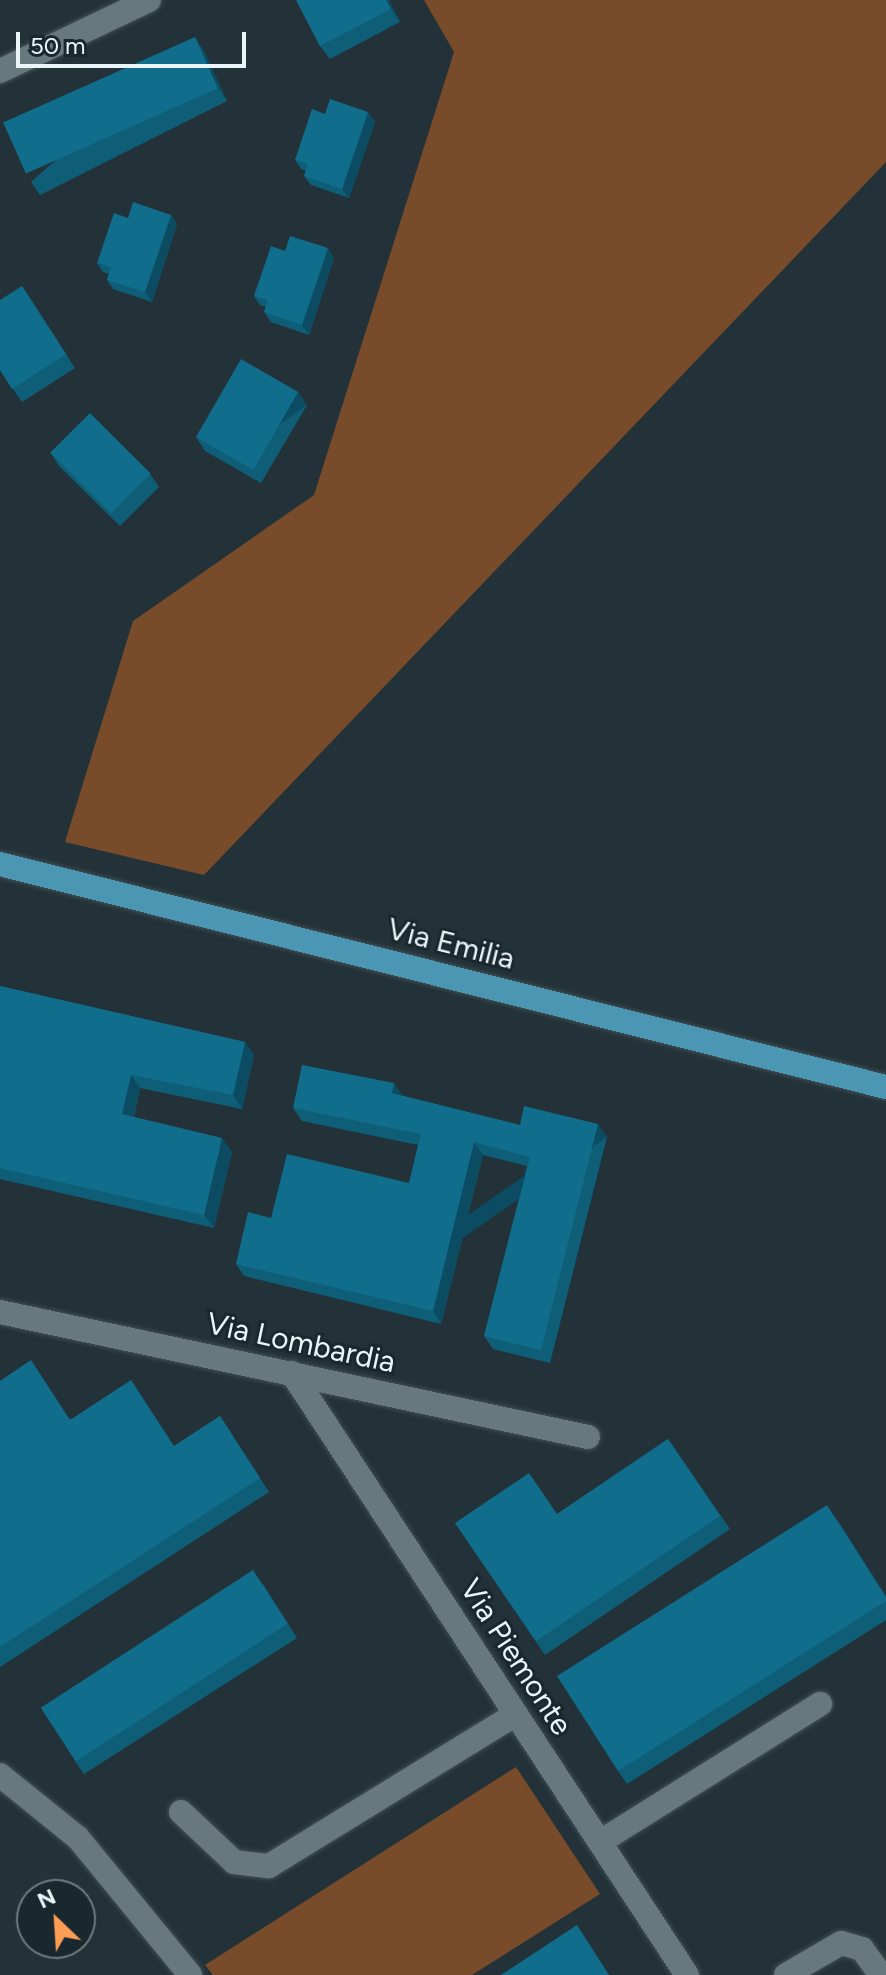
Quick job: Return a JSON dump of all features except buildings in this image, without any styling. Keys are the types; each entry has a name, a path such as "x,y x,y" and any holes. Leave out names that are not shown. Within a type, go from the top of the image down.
{"main road":[{"name":"Via Emilia","path":"0,864 886,1087"}],"street":[{"path":"0,71 149,0"},
{"name":"Via Lombardia","path":"0,1312 588,1437"},
{"name":"Via Piemonte","path":"292,1373 687,1975"},
{"path":"600,1842 820,1704"},
{"path":"181,1812 234,1862 269,1866 516,1714"},
{"path":"0,1775 78,1838 190,1975"},
{"path":"786,1975 841,1943 862,1949 881,1975"}],"shaded area":[{"path":"424,0 886,0 886,162 204,875 65,842 133,621 314,495 454,52"},
{"path":"516,1767 600,1894 472,1975 213,1975 205,1965"}]}
